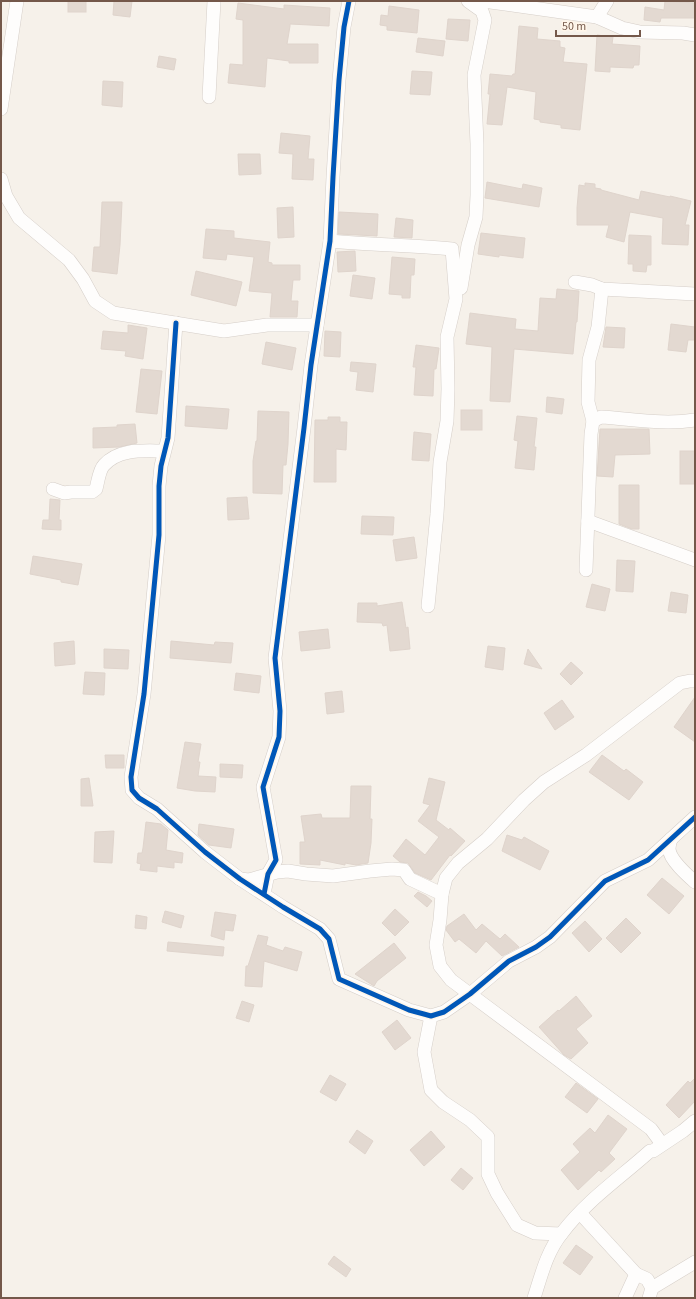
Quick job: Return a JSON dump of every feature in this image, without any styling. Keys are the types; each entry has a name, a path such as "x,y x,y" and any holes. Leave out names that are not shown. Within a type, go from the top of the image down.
{"street":[{"path":"1,109 5,54 17,1"},
{"path":"208,97 214,1"},
{"path":"264,894 268,874 276,860 263,786 279,737 280,711 275,658 317,325 330,241 339,80 344,27 349,1"},
{"path":"447,337 454,333 457,325 458,304 468,245 476,217 478,144 474,75 485,20 482,11 468,1"},
{"path":"483,1 598,17 622,28 640,32 683,32 695,35"},
{"path":"598,17 607,1"},
{"path":"1,179 6,196 19,218 70,260 83,278 95,301 113,313 224,331 267,325 317,325"},
{"path":"330,241 364,244 411,245 452,249 456,299 447,337 447,421 440,462 437,514 428,606"},
{"path":"574,282 592,285 602,289 695,294"},
{"path":"586,570 591,434 593,421 588,402 589,360 598,327 602,289"},
{"path":"176,323 168,438 164,451 159,486 159,535 144,694 131,777 132,790 139,798 157,809 205,852 240,879 320,929 329,939 340,980 409,1010 431,1016 444,1012 470,994 509,961 536,947 550,937 605,881 648,860 695,817"},
{"path":"593,421 601,417 662,423 679,423 695,420"},
{"path":"53,489 64,493 92,492 96,489 103,466 111,460 130,451 164,451"},
{"path":"588,520 695,560"},
{"path":"662,1144 651,1129 451,980 440,966 436,945 442,894 446,878 458,863 487,839 524,800 544,782 586,755 680,682 695,681"},
{"path":"671,839 669,849 672,856 682,870 695,882"},
{"path":"240,879 249,880 268,874 288,871 333,876 392,869 404,870 410,879 442,894"},
{"path":"431,1016 424,1052 431,1090 443,1102 470,1120 488,1137 488,1174 497,1193 518,1225 535,1233 561,1234"},
{"path":"534,1298 547,1259 561,1234 580,1213 599,1193 650,1151 653,1151 683,1131 695,1121"},
{"path":"580,1213 636,1274 647,1279 651,1293 695,1262"},
{"path":"625,1298 636,1274"}],"building":[{"path":"68,1 86,1 86,12 68,12"},
{"path":"114,1 132,1 130,17 113,15"},
{"path":"665,1 695,3 695,18 661,18 660,22 644,20 645,7 664,10"},
{"path":"238,3 284,9 284,5 330,8 329,26 290,24 287,44 318,44 318,63 289,63 289,61 267,58 265,87 228,83 230,64 243,65 243,20 236,19"},
{"path":"389,6 419,10 417,33 387,30 387,26 380,25 381,15 388,16"},
{"path":"448,19 470,20 468,41 446,39"},
{"path":"519,26 538,28 537,39 560,41 560,47 565,48 563,62 587,64 580,130 561,128 561,125 540,122 540,120 534,119 536,92 507,87 502,125 487,124 490,74 512,76 515,74"},
{"path":"597,35 613,37 612,44 640,46 639,65 634,65 633,68 610,67 610,72 595,71"},
{"path":"418,38 445,41 443,56 416,52"},
{"path":"159,56 176,59 174,70 157,67"},
{"path":"412,71 432,72 430,95 410,94"},
{"path":"103,81 123,82 122,107 102,105"},
{"path":"281,133 310,136 308,159 314,159 313,180 292,179 293,154 279,153"},
{"path":"238,154 260,154 261,174 239,175"},
{"path":"487,182 522,189 523,184 542,188 539,207 485,198"},
{"path":"585,183 595,184 595,188 639,200 641,191 691,201 685,225 689,225 688,245 662,244 663,218 630,212 624,242 606,237 609,225 577,225 579,185 585,186"},
{"path":"102,202 122,202 117,274 92,271 94,247 100,247"},
{"path":"293,207 294,237 278,238 277,208"},
{"path":"339,212 378,214 377,236 338,234"},
{"path":"396,218 413,220 412,238 394,237"},
{"path":"206,229 234,231 234,238 270,242 268,262 272,263 272,265 300,265 300,280 293,280 291,301 298,301 297,317 270,317 272,293 249,291 254,257 227,254 226,260 203,258"},
{"path":"481,233 525,238 523,258 478,254"},
{"path":"629,235 651,236 651,265 647,265 646,272 633,271 633,264 628,264"},
{"path":"355,251 356,271 338,272 337,252"},
{"path":"392,257 415,259 414,275 411,275 410,298 402,298 402,295 389,294"},
{"path":"196,271 242,282 236,306 191,295"},
{"path":"353,275 375,278 372,299 350,296"},
{"path":"557,289 579,291 573,354 514,349 510,402 490,401 492,347 466,344 470,313 516,319 515,329 538,331 540,298 556,299"},
{"path":"671,324 695,327 695,340 688,340 686,352 668,350"},
{"path":"128,325 147,328 143,359 125,356 126,351 101,349 103,331 128,333"},
{"path":"606,327 625,328 624,348 603,347"},
{"path":"325,331 341,332 340,357 324,356"},
{"path":"266,342 296,348 292,370 262,364"},
{"path":"416,345 439,348 436,369 434,369 433,396 414,395 416,367 413,367"},
{"path":"351,362 376,364 373,392 356,390 358,372 350,371"},
{"path":"141,369 162,371 157,414 136,412"},
{"path":"547,397 564,399 562,414 546,412"},
{"path":"186,406 229,409 227,429 185,426"},
{"path":"461,410 482,410 482,430 461,430"},
{"path":"258,411 289,412 288,444 286,465 283,465 282,494 253,493 253,461 257,441"},
{"path":"517,416 537,418 534,447 536,447 534,470 515,468 518,441 514,440"},
{"path":"328,417 340,417 340,422 347,422 346,450 336,449 336,482 314,482 315,420 328,420"},
{"path":"135,424 137,443 119,447 93,448 93,428 117,427 117,425"},
{"path":"600,429 649,429 650,454 615,455 613,477 597,476"},
{"path":"414,432 431,434 429,461 412,460"},
{"path":"680,451 695,451 695,484 680,484"},
{"path":"619,485 639,485 639,529 632,529 619,524"},
{"path":"247,497 249,519 228,520 227,498"},
{"path":"50,499 60,500 59,520 61,520 61,530 42,529 43,520 49,520"},
{"path":"362,516 394,517 393,535 361,534"},
{"path":"414,537 417,558 396,561 393,540"},
{"path":"33,556 82,564 78,585 30,574"},
{"path":"617,560 635,561 633,592 616,591"},
{"path":"592,584 610,589 605,611 586,607"},
{"path":"671,592 688,595 686,613 668,611"},
{"path":"402,602 406,628 408,627 410,649 390,651 387,625 383,626 382,623 357,622 358,603 377,603 377,606"},
{"path":"328,629 330,648 301,651 299,632"},
{"path":"74,641 75,664 55,666 54,643"},
{"path":"171,641 214,645 215,642 233,643 231,663 170,658"},
{"path":"488,646 505,648 503,670 485,667"},
{"path":"104,649 129,650 128,669 104,668"},
{"path":"528,649 542,669 524,664"},
{"path":"571,662 583,673 571,685 560,674"},
{"path":"85,672 105,673 104,695 83,694"},
{"path":"236,673 261,676 259,693 234,690"},
{"path":"342,691 344,712 327,714 325,693"},
{"path":"695,697 695,742 674,727"},
{"path":"562,700 574,717 555,730 544,713"},
{"path":"185,742 201,744 198,762 200,762 198,776 216,777 215,792 177,788"},
{"path":"105,755 124,755 124,768 106,768"},
{"path":"602,755 624,771 626,769 643,782 629,800 589,772"},
{"path":"220,764 243,765 242,778 220,777"},
{"path":"89,778 93,806 81,806 81,779"},
{"path":"429,778 445,782 436,820 449,830 450,828 465,841 451,856 450,855 431,880 415,873 408,863 400,862 393,856 406,839 425,855 439,837 418,821 430,805 423,803"},
{"path":"351,786 371,786 370,819 372,819 368,863 356,865 345,863 345,865 320,860 320,865 300,864 300,842 305,842 301,816 321,814 322,818 350,818"},
{"path":"146,822 161,824 168,830 166,850 183,853 182,863 174,862 174,868 157,866 157,872 140,870 141,864 137,863 138,853 142,853"},
{"path":"199,824 234,829 231,848 209,845 198,835"},
{"path":"114,831 112,863 94,862 95,832"},
{"path":"507,835 522,840 524,837 549,851 540,870 502,851"},
{"path":"662,878 684,896 669,914 647,895"},
{"path":"418,892 432,901 427,907 414,896"},
{"path":"395,909 409,922 395,936 382,923"},
{"path":"165,911 184,916 181,928 162,922"},
{"path":"215,912 236,915 233,931 225,930 224,940 211,936"},
{"path":"464,914 476,930 482,924 500,939 505,934 519,947 502,956 486,941 476,953 459,939 455,942 446,930 447,926"},
{"path":"136,915 147,917 146,929 135,928"},
{"path":"626,918 641,933 621,953 606,938"},
{"path":"585,921 602,939 589,952 572,933"},
{"path":"258,935 268,937 266,945 283,951 285,947 302,952 297,971 264,961 262,987 245,986 246,966 248,966"},
{"path":"168,942 224,947 223,956 167,951"},
{"path":"394,943 406,958 377,981 374,986 355,974"},
{"path":"576,996 592,1016 576,1029 588,1043 571,1059 564,1055 539,1027"},
{"path":"242,1001 254,1005 249,1022 236,1018"},
{"path":"397,1020 411,1038 395,1050 382,1032"},
{"path":"330,1075 346,1084 336,1101 320,1092"},
{"path":"695,1078 695,1101 679,1118 666,1105 688,1081 690,1083"},
{"path":"576,1083 598,1099 587,1113 565,1097"},
{"path":"608,1115 627,1129 609,1153 615,1159 601,1172 599,1170 578,1190 561,1170 580,1152 573,1144 590,1128 595,1133"},
{"path":"357,1130 373,1141 365,1154 349,1142"},
{"path":"431,1131 445,1147 424,1166 410,1150"},
{"path":"461,1168 473,1178 463,1190 451,1180"},
{"path":"576,1245 593,1257 580,1275 563,1263"},
{"path":"334,1256 351,1269 346,1277 328,1264"}],"cycle path":[{"path":"264,894 268,874 276,860 263,787 279,737 280,711 275,658 311,365 330,241 339,80 344,27 349,1"},
{"path":"176,323 168,438 161,466 159,486 159,535 144,694 131,777 132,790 139,798 157,809 205,852 240,879 320,929 329,939 339,979 409,1010 431,1016 444,1012 470,994 509,961 536,947 550,937 605,881 648,860 695,817"}]}
